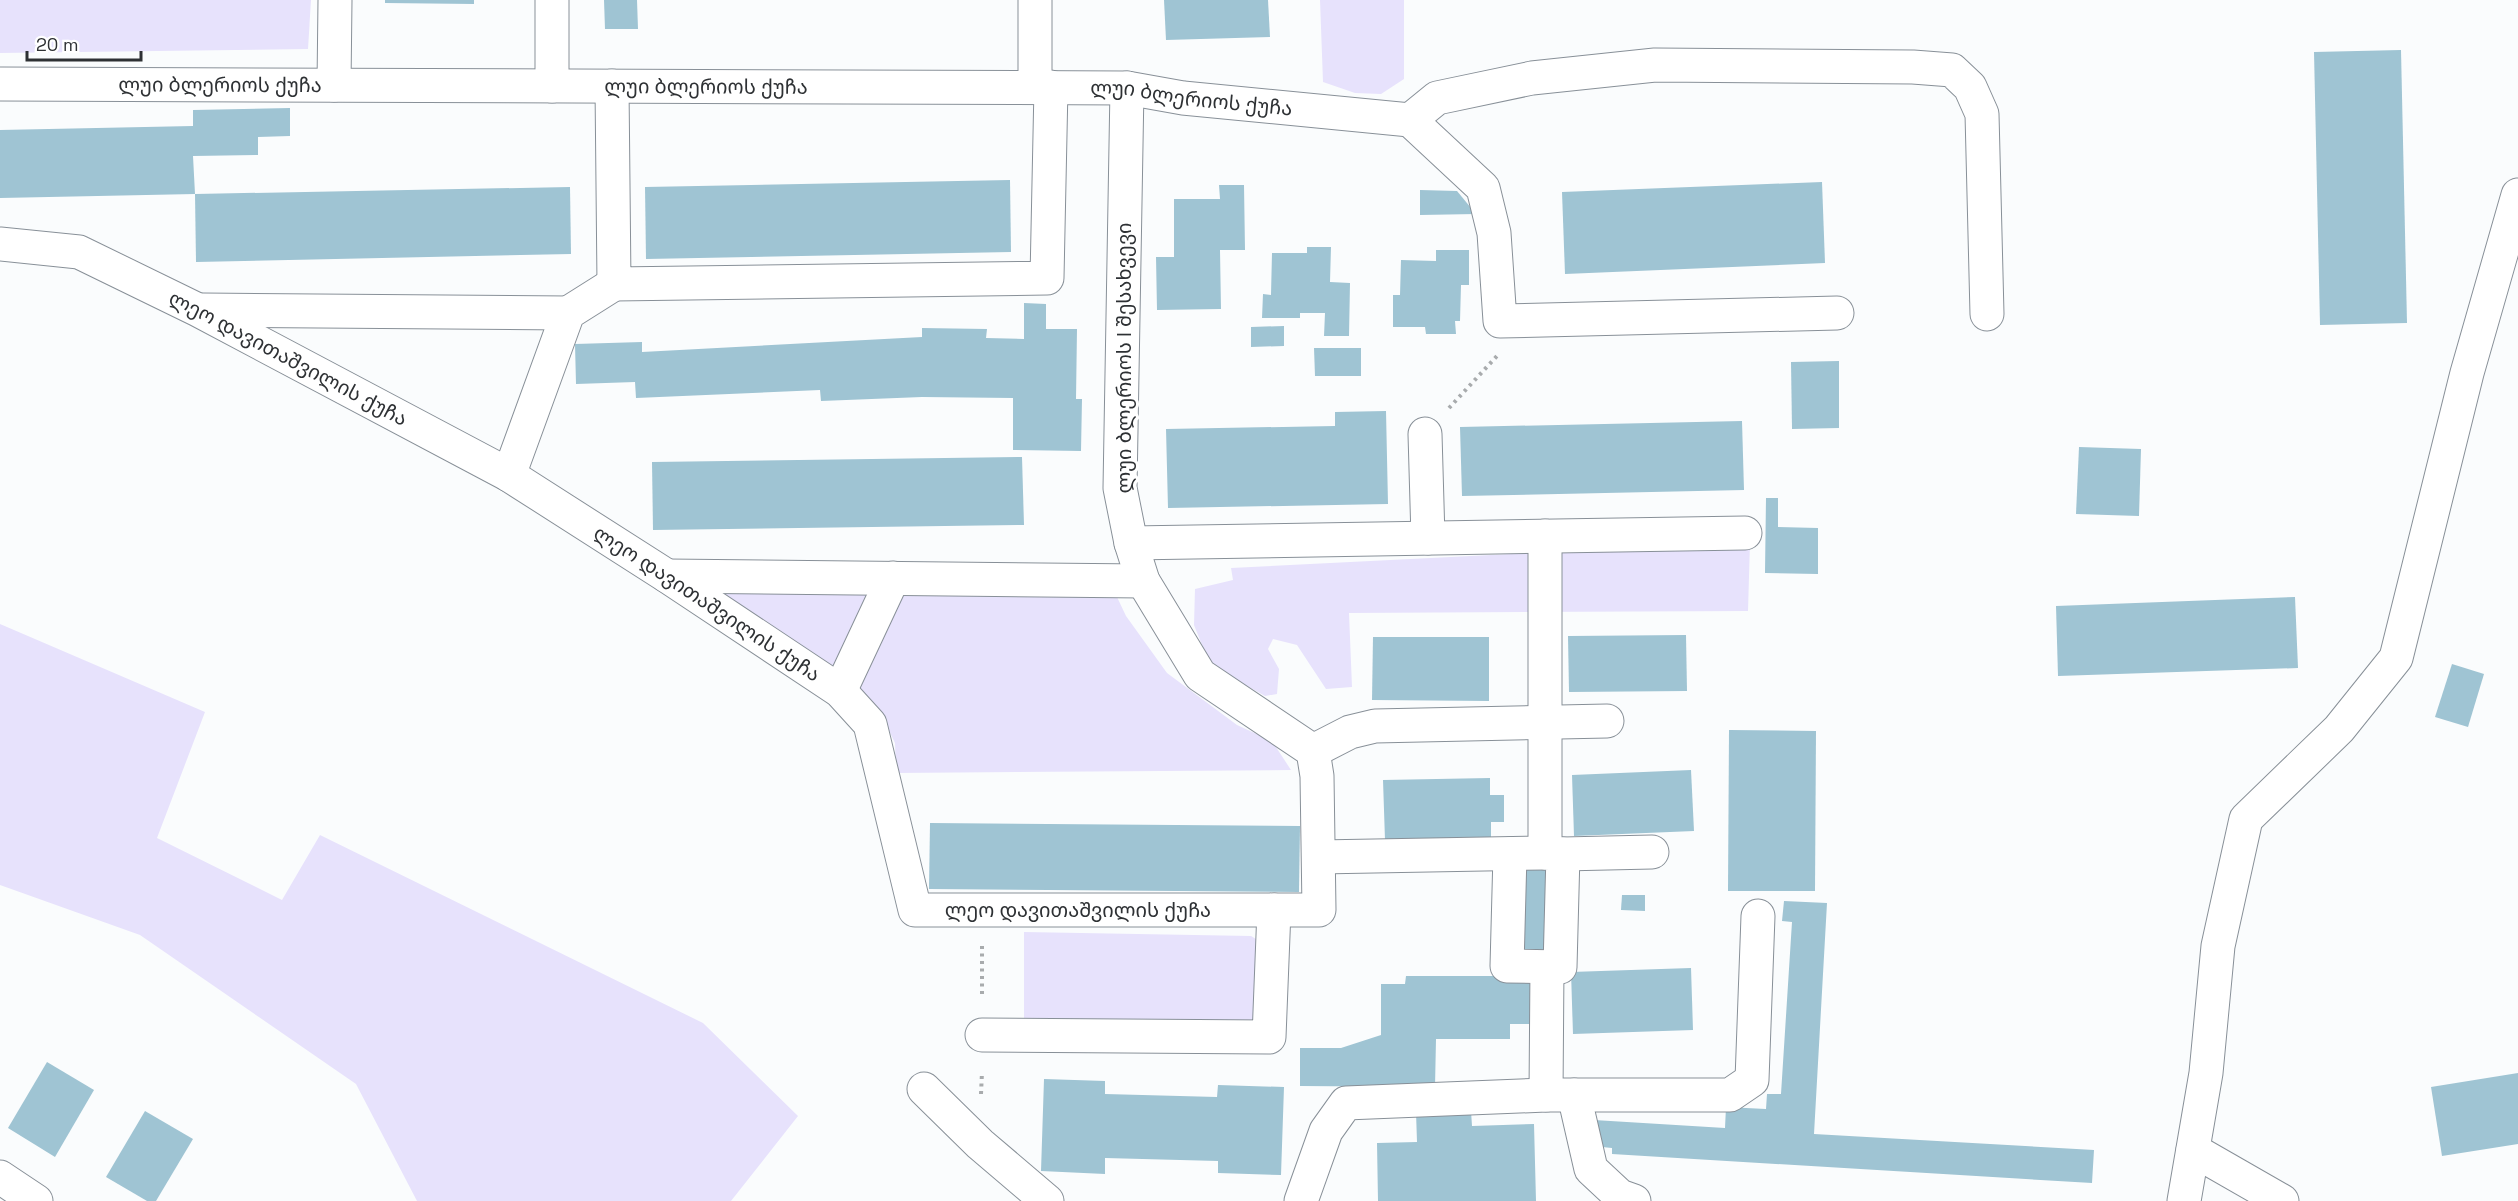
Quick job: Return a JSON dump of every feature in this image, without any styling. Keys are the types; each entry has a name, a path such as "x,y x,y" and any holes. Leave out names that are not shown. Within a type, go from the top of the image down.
{"street":[{"path":"334,85 335,0"},
{"path":"552,0 552,86"},
{"path":"198,310 568,313 614,284 1047,278 1043,87 1035,0"},
{"path":"1838,313 1500,321 1494,233 1483,188 1410,120 1437,98 1532,78 1654,65 1952,70 1970,87 1982,114 1987,314"},
{"name":"ლუი ბლერიოს ქუჩა","path":"0,84 1127,88 1183,98 1410,120"},
{"path":"612,86 614,284"},
{"name":"ლუი ბლერიოს I შესახვევი","path":"1127,88 1120,488 1131,543 1143,581 1200,675 1313,751"},
{"path":"2184,1201 2206,1073 2218,946 2246,819 2339,729 2396,658 2467,373 2518,195"},
{"name":"ლეო დავითაშვილის ქუჩა","path":"0,244 79,252 198,310 508,476 667,576 840,691 870,724 915,910 1319,910 1320,856"},
{"path":"508,476 568,313"},
{"path":"1425,434 1428,538"},
{"path":"1131,543 1745,533"},
{"path":"1510,854 1507,966 1560,967 1545,722 1545,536"},
{"path":"667,576 1143,581"},
{"path":"840,691 893,578"},
{"path":"1607,721 1375,726 1350,732 1313,751 1317,776 1320,856 1652,852"},
{"path":"982,1035 1269,1037 1274,909"},
{"path":"1301,1201 1326,1131 1346,1104 1560,1095 1730,1095 1752,1080 1758,916"},
{"path":"1547,967 1560,1095 1592,1169 1620,1196 1634,1201"},
{"path":"924,1089 980,1144 1047,1201"},
{"path":"2193,1150 2282,1201"},
{"path":"0,1178 36,1201"}],"path":[{"path":"1425,434 1502,351 1500,321"}],"shaded area":[{"path":"0,0 311,0 308,49 0,53"},
{"path":"1320,0 1404,0 1404,79 1381,94 1355,93 1323,82"},
{"path":"1750,542 1748,611 1349,613 1352,687 1326,689 1297,645 1273,639 1268,649 1279,669 1277,694 1265,696 1210,665 1194,625 1195,589 1233,580 1231,568"},
{"path":"718,590 1117,597 1126,616 1167,673 1237,725 1272,741 1291,770 896,773 895,743 877,706"},
{"path":"0,624 205,712 157,838 282,900 320,835 703,1023 798,1116 731,1201 417,1201 356,1084 140,935 0,885"},
{"path":"1024,932 1251,936 1264,944 1260,1007 1252,1020 1024,1029"}],"building":[{"path":"385,0 474,0 474,4 385,3"},
{"path":"604,0 637,0 638,29 605,29"},
{"path":"1164,0 1268,0 1270,37 1166,40"},
{"path":"2401,50 2407,323 2320,325 2314,52"},
{"path":"290,108 290,136 258,137 258,155 193,156 195,194 0,198 0,130 193,126 193,110"},
{"path":"1010,180 1011,252 646,259 645,187"},
{"path":"1822,182 1825,263 1565,274 1562,192"},
{"path":"1219,185 1244,185 1245,250 1220,250 1221,309 1157,310 1156,257 1174,257 1174,199 1220,199"},
{"path":"570,187 571,254 196,262 195,194"},
{"path":"1420,190 1457,191 1476,214 1420,215"},
{"path":"1307,247 1331,247 1330,282 1350,283 1349,336 1324,336 1325,313 1300,313 1300,318 1262,318 1263,294 1271,295 1272,253 1307,253"},
{"path":"1436,250 1469,250 1469,285 1461,285 1460,321 1455,321 1456,334 1426,334 1425,327 1393,327 1393,295 1400,295 1401,260 1436,261"},
{"path":"1024,303 1046,304 1046,329 1077,329 1076,399 1082,399 1081,451 1013,450 1013,398 922,397 821,401 820,390 636,398 635,382 576,384 575,344 642,342 642,352 922,337 922,328 987,329 986,338 1024,339"},
{"path":"1284,326 1284,346 1251,347 1251,327"},
{"path":"1314,348 1361,348 1361,376 1315,376"},
{"path":"1839,361 1839,428 1792,429 1791,362"},
{"path":"1386,411 1388,504 1168,508 1166,429 1335,426 1335,412"},
{"path":"1742,421 1744,490 1462,496 1460,427"},
{"path":"2079,447 2141,449 2139,516 2076,514"},
{"path":"1022,457 1024,525 653,530 652,462"},
{"path":"1766,498 1778,498 1778,527 1818,528 1818,574 1765,573"},
{"path":"2295,597 2298,668 2058,676 2056,606"},
{"path":"1686,635 1687,691 1569,692 1568,636"},
{"path":"1373,637 1489,637 1489,701 1372,700"},
{"path":"2452,664 2484,674 2468,727 2435,717"},
{"path":"1729,730 1816,731 1815,891 1728,891"},
{"path":"1691,770 1694,831 1574,836 1572,775"},
{"path":"1490,778 1490,795 1504,795 1504,822 1491,822 1491,838 1385,840 1383,780"},
{"path":"930,823 1300,826 1299,892 929,889"},
{"path":"1551,867 1555,956 1521,958 1517,868"},
{"path":"1622,895 1645,895 1645,911 1621,910"},
{"path":"1784,901 1827,903 1814,1134 2094,1150 2092,1183 1612,1154 1612,1148 1592,1146 1594,1120 1725,1128 1726,1107 1766,1109 1767,1094 1781,1094 1792,922 1782,921"},
{"path":"1691,968 1693,1030 1573,1034 1571,972"},
{"path":"1406,976 1541,976 1541,1024 1510,1024 1510,1039 1436,1039 1435,1087 1300,1086 1300,1048 1341,1048 1381,1035 1381,984 1405,984"},
{"path":"47,1062 94,1090 55,1157 8,1128"},
{"path":"2518,1073 2518,1144 2442,1156 2431,1087"},
{"path":"1044,1079 1105,1081 1105,1094 1217,1097 1218,1085 1284,1087 1281,1175 1218,1173 1218,1161 1105,1158 1105,1174 1041,1171"},
{"path":"145,1111 193,1139 156,1201 147,1201 106,1177"},
{"path":"1471,1111 1472,1126 1534,1124 1536,1201 1378,1201 1377,1143 1417,1142 1416,1112"}]}
